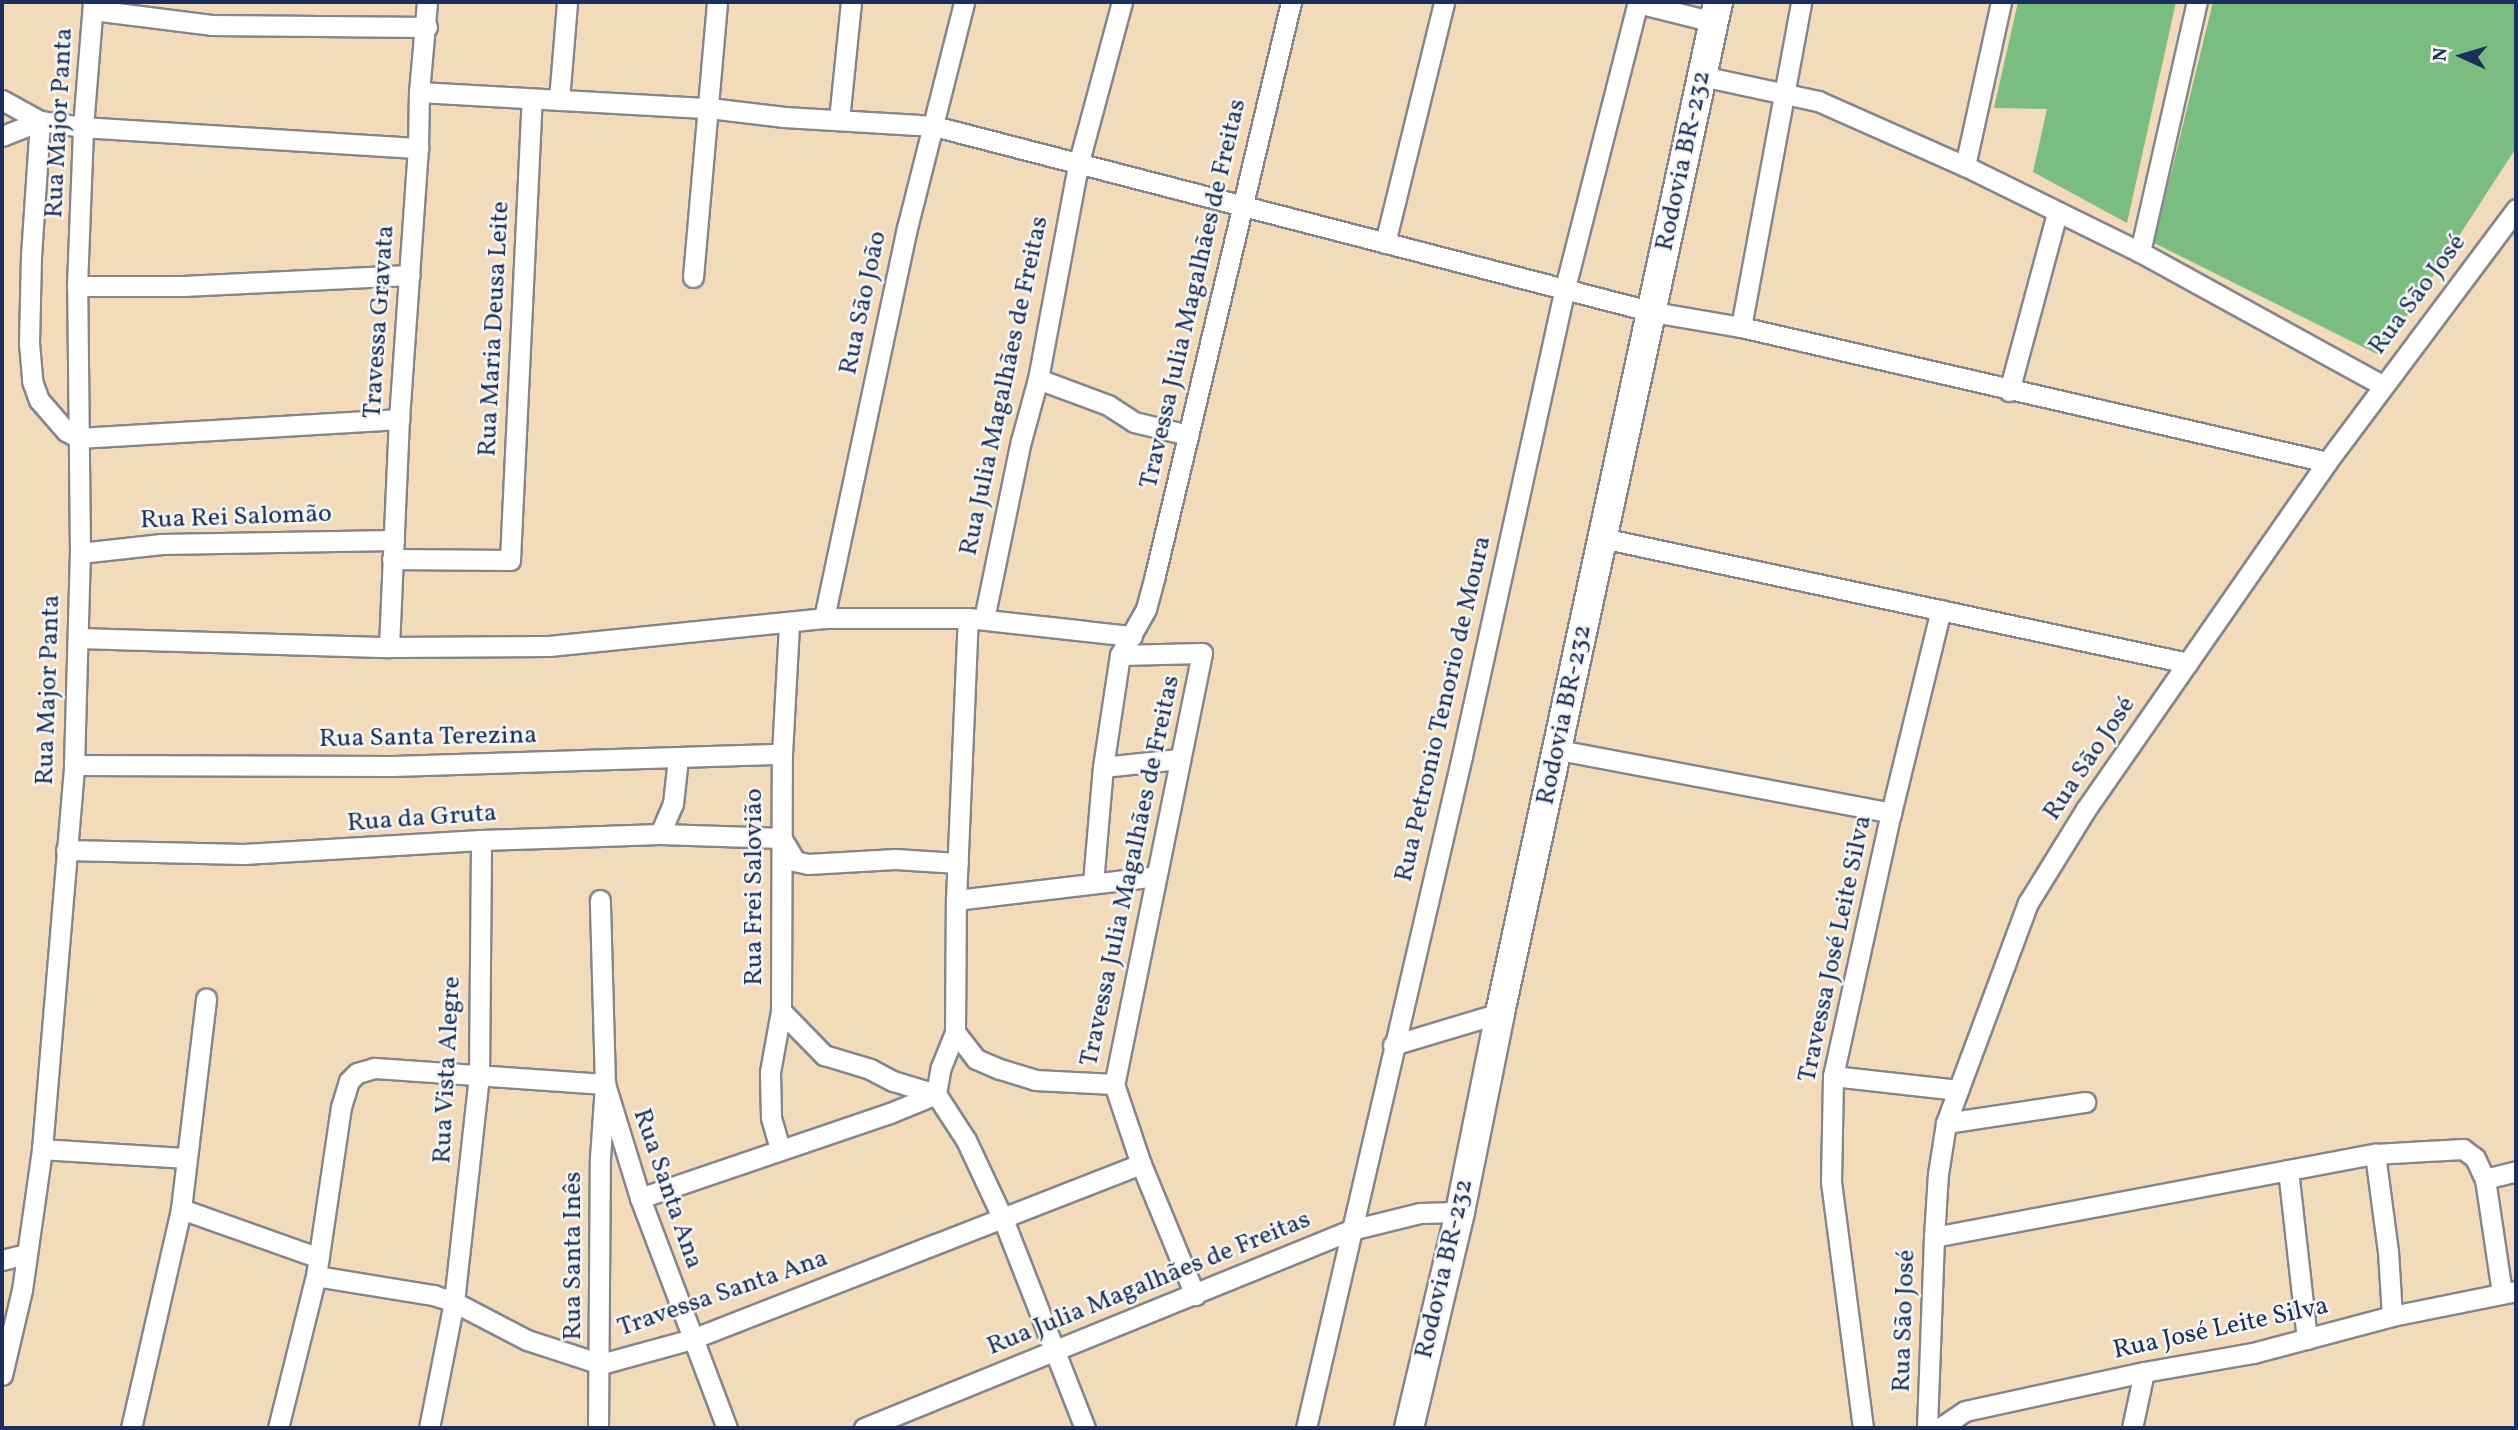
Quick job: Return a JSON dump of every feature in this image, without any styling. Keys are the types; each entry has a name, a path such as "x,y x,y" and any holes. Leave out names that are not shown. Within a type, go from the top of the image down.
{"highway":[{"name":"Rodovia BR-232","path":"1409,1428 1460,1212 1500,1013 1559,750 1716,12"}],"street":[{"name":"Travessa Gravata","path":"389,647 399,419 427,2"},
{"path":"559,100 567,2"},
{"path":"693,277 717,2"},
{"path":"839,120 851,2"},
{"name":"Rua São João","path":"824,618 902,255 964,2"},
{"name":"Rua Julia Magalhães de Freitas","path":"936,1094 941,1067 955,1032 956,900 976,618 1038,379 1078,165 1122,2"},
{"name":"Travessa Julia Magalhães de Freitas","path":"1120,655 1146,609 1155,575 1291,2"},
{"path":"1385,243 1444,2"},
{"path":"1638,2 1716,12"},
{"name":"Rua Petronio Tenorio de Moura","path":"1306,1428 1462,756 1565,288 1638,2"},
{"path":"1741,327 1801,2"},
{"path":"1965,166 2001,2"},
{"path":"2140,252 2197,2"},
{"path":"93,6 211,25 427,27"},
{"name":"Rua Major Panta","path":"2,1375 22,1290 42,1149 74,765 80,553 77,286 83,127 93,6"},
{"path":"1702,76 1818,101 1965,166 2140,252 2382,385"},
{"path":"419,92 532,101 709,108 934,126 1653,312 1741,327 2009,391 2327,462"},
{"path":"2,100 40,121 83,127 418,148"},
{"name":"Rua Maria Deusa Leite","path":"510,560 532,101"},
{"path":"2,136 40,121"},
{"path":"40,121 31,255 29,343 32,381 39,400 66,431 79,438 399,419"},
{"name":"Rua São José","path":"1927,1428 1934,1237 1938,1174 1946,1123 2028,903 2086,809 2327,462 2516,209"},
{"path":"2009,391 2057,213"},
{"path":"77,286 183,286 410,275"},
{"path":"1038,379 1108,405 1134,422 1188,435"},
{"path":"1602,538 2188,663"},
{"name":"Rua Rei Salomão","path":"80,553 162,544 393,550 510,560"},
{"name":"Travessa José Leite Silva","path":"1863,1428 1832,1182 1833,1076 1891,813 1941,610"},
{"path":"78,638 389,647 549,646 824,618 976,618 1132,636"},
{"name":"Rua Frei Salovião","path":"780,1149 771,1117 770,1072 781,1011 782,754 789,623"},
{"name":"Travessa Julia Magalhães de Freitas","path":"1120,655 1202,653 1114,1084 1141,1164 1195,1295"},
{"path":"1093,883 1102,767 1120,655"},
{"path":"1559,750 1891,813"},
{"name":"Rua Santa Terezina","path":"74,765 393,766 782,754"},
{"path":"660,834 673,804 678,758"},
{"path":"1102,767 1179,760"},
{"name":"Rua da Gruta","path":"66,850 244,855 481,840 660,834 782,838"},
{"path":"782,838 795,861 808,864 895,859 958,863"},
{"name":"Rua Vista Alegre","path":"429,1428 454,1302 479,1075 481,840"},
{"path":"956,900 1156,876"},
{"name":"Rua Santa Inês","path":"598,1428 601,1364 600,1158 605,1084 600,900"},
{"path":"131,1428 181,1209 206,998"},
{"path":"781,1011 824,1055 870,1069 893,1082 936,1094 966,1140 1003,1219 1052,1350 1085,1428"},
{"path":"1393,1045 1500,1013"},
{"path":"955,1032 976,1059 1012,1073 1045,1081 1114,1084"},
{"path":"278,1428 317,1267 341,1107 349,1081 366,1068 605,1084"},
{"path":"1833,1076 1958,1090"},
{"name":"Rua Santa Ana","path":"605,1084 640,1198 727,1428"},
{"path":"640,1198 890,1113 936,1094"},
{"path":"1946,1123 2085,1101"},
{"path":"42,1149 186,1158"},
{"path":"1934,1237 2375,1154 2463,1149 2475,1158 2485,1179 2509,1292"},
{"path":"2375,1154 2388,1251 2392,1315"},
{"name":"Travessa Santa Ana","path":"181,1209 317,1267 372,1284 454,1302 527,1340 601,1364 692,1339 1141,1164"},
{"path":"2288,1170 2307,1339"},
{"path":"2485,1179 2516,1171"},
{"name":"Rua Julia Magalhães de Freitas","path":"864,1428 1351,1230 1420,1213 1460,1212"},
{"path":"2,1260 26,1254"},
{"name":"Rua José Leite Silva","path":"1940,1428 1965,1411 2144,1372 2253,1353 2392,1315 2509,1292"},
{"path":"2132,1428 2144,1372"}],"green space":[{"path":"2018,2 2176,2 2127,223 2033,172 2047,109 1994,108"},
{"path":"2213,2 2516,2 2516,148 2381,356 2154,243"}]}
